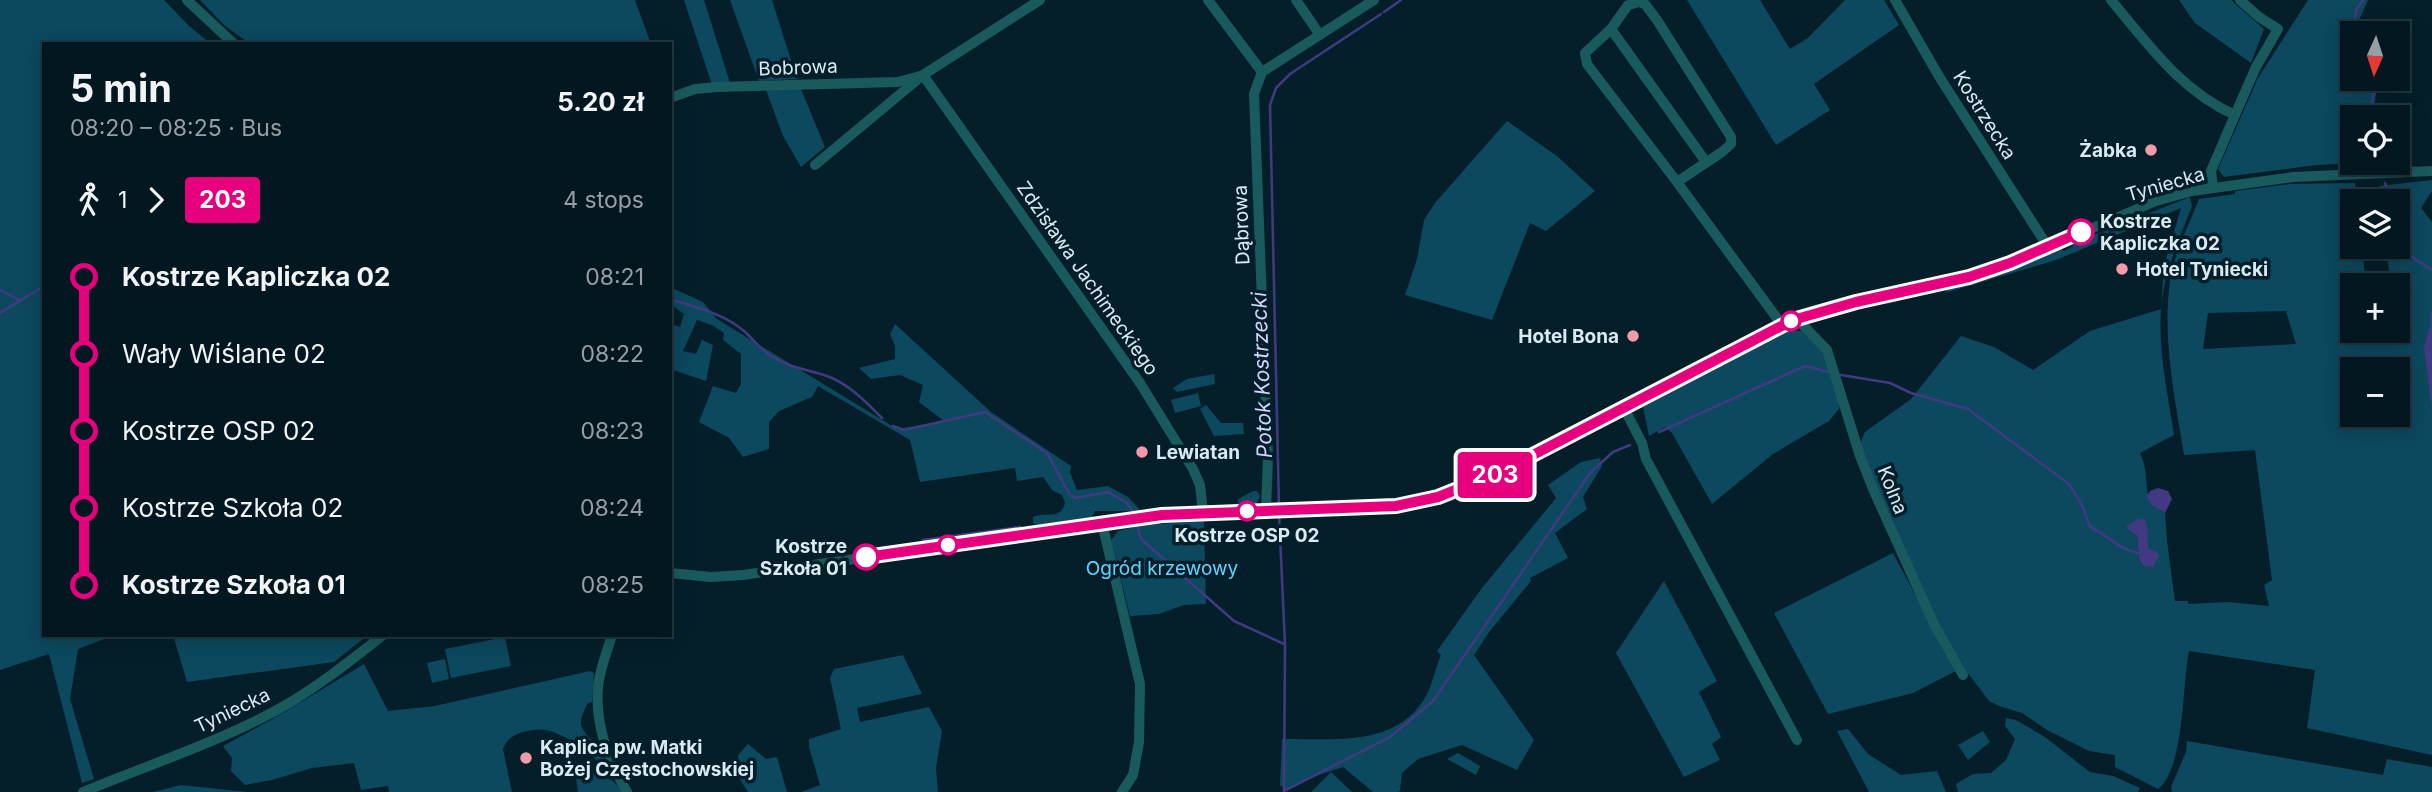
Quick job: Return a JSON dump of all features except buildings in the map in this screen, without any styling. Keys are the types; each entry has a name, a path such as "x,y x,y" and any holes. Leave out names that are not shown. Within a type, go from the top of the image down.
{"street":[{"path":"187,0 232,42"},
{"name":"Bobrowa","path":"815,165 926,79 1040,0"},
{"path":"1208,0 1262,72 1374,0"},
{"path":"1296,0 1320,35"},
{"name":"Kostrzecka","path":"1895,0 1940,78 2048,247"},
{"path":"2111,0 2168,69 2196,93 2235,116"},
{"path":"2213,187 2211,171 2256,67 2278,29 2259,18 2240,0"},
{"path":"1677,182 1722,152 1731,144 1731,137 1657,20 1645,4 1635,2 1628,5 1611,29 1585,53 1587,64 1782,325"},
{"path":"1611,29 1706,162"},
{"name":"Dąbrowa","path":"1262,72 1254,94 1271,510"},
{"name":"Bobrowa","path":"672,97 695,89 718,87 926,79"},
{"name":"Zdzisława Jachimeckiego","path":"926,79 1159,412 1200,485 1203,512"},
{"name":"Tyniecka","path":"672,573 711,577 743,575 1101,523 1203,512 1396,506 1438,497 1498,473 1797,318 1969,277 2010,263 2147,205 2192,191 2293,177 2432,171"},
{"name":"Kolna","path":"1797,318 1827,350 1860,457 1873,489 1934,624 1963,675"},
{"path":"1624,408 1642,443 1646,459 1797,740"},
{"path":"1101,523 1140,684 1139,742 1133,775 1122,792"},
{"name":"Tyniecka","path":"83,792 277,710 318,684 380,637"},
{"path":"611,637 598,687 599,726 606,750 627,792"}],"green space":[{"path":"0,0 164,0 209,42 42,42 42,637 109,637 78,649 70,699 94,779 82,783 49,654 0,670"},
{"path":"200,0 635,0 650,42 247,42 224,25"},
{"path":"684,0 704,0 730,83 712,85"},
{"path":"730,0 772,0 797,79 759,81"},
{"path":"1687,0 1760,0 1790,49 1808,38 1845,0 1884,0 1899,25 1814,84 1830,110 1776,145"},
{"path":"2179,0 2231,0 2264,29 2251,63 2195,23"},
{"path":"2308,0 2368,0 2360,21 2340,21 2340,91 2376,91 2375,105 2340,105 2340,164 2224,177 2218,169 2258,78"},
{"path":"801,89 825,147 801,167 783,136 766,90"},
{"path":"1507,121 1557,156 1595,191 1546,231 1530,223 1492,320 1405,295 1417,259 1424,220 1435,203"},
{"path":"2432,180 2432,191 2421,208 2432,222 2432,755 2307,728 2315,670 2189,651 2178,745 2167,778 2158,789 2115,767 2115,755 2089,751 2047,730 2022,713 1989,701 1967,672 1936,618 1884,506 1860,444 1865,432 1911,399 1961,336 1994,347 2033,370 2090,331 2161,309 2164,266 2181,208 2056,260 1945,293 1951,287 1993,276 2060,249 2064,251 2073,246 2073,243 2190,197 2192,206 2168,270 2161,310 2162,357 2174,435 2140,453 2145,466 2151,505 2165,513 2175,601 2188,601 2188,604 2228,602 2269,606 2264,585 2272,580 2255,450 2184,455 2169,347 2168,303 2172,271 2199,199 2290,184 2355,183 2356,189 2340,189 2340,259 2363,259 2365,273 2340,273 2340,343 2410,343 2410,273 2389,273 2388,259 2410,259 2410,189 2379,189 2379,186","holes":["2286,311 2296,344 2203,349 2208,313","2147,526 2146,540 2149,550 2143,566 2139,559 2135,533"]},
{"path":"672,288 703,302 717,319 897,429 944,421 919,402 923,385 900,375 871,379 859,368 895,359 895,346 890,334 895,324 991,412 1071,466 1070,472 1077,490 1108,486 1128,497 1141,511 1095,511 1092,517 1036,525 1033,523 1033,517 1056,514 1063,509 1065,503 1062,495 1052,490 1043,477 1017,481 1015,468 920,482 910,440 818,386 812,397 779,411 769,422 769,449 743,457 729,438 699,422 713,386 736,393 741,384 741,354 723,340 724,333 697,320 683,351 696,354 702,340 713,345 706,381 672,370 672,325 680,327 684,314 672,305"},
{"path":"1803,331 1820,348 1827,360 1839,409 1829,421 1773,454 1712,504 1672,433 1665,427 1649,436 1643,407 1779,334"},
{"path":"1214,374 1215,384 1177,392 1173,388 1187,379"},
{"path":"1198,393 1201,406 1175,413 1171,400"},
{"path":"1206,405 1221,423 1243,423 1244,434 1214,436 1200,409"},
{"path":"1600,458 1602,466 1583,497 1587,509 1555,533 1568,558 1530,578 1531,581 1474,655 1534,740 1517,770 1462,745 1418,759 1402,773 1398,792 1373,792 1343,767 1309,778 1287,791 1280,785 1282,739 1359,737 1395,727 1410,716 1429,690 1441,655 1437,651 1482,588 1556,498 1548,485 1581,462"},
{"path":"1257,491 1260,496 1257,504 1238,505 1238,499"},
{"name":"Ogród krzewowy","path":"1204,521 1206,604 1184,605 1159,614 1130,616 1111,540 1118,531 1143,525"},
{"path":"1893,553 1956,671 1913,693 1828,714 1774,613"},
{"path":"1664,581 1717,681 1699,692 1721,737 1712,744 1720,760 1684,777 1616,653"},
{"path":"174,637 365,637 334,662 187,682"},
{"path":"505,637 511,666 451,678 445,649"},
{"path":"903,655 922,694 857,708 860,722 929,707 942,731 936,768 938,792 801,792 820,785 809,739 841,729 830,678 834,669"},
{"path":"445,659 449,679 432,683 427,663"},
{"path":"364,664 388,711 435,706 590,671 594,673 592,702 587,704 581,725 594,743 599,743 609,771 571,741 554,732 541,730 516,734 507,741 503,749 512,792 389,792 388,786 361,790 354,763 312,768 245,785 231,771 232,758 223,746"},
{"path":"2006,718 2016,720 2045,737 2090,772 2113,776 2140,788 2138,792 1958,792 1956,784 1973,774 1991,773 2006,760 2015,739 2005,726"},
{"path":"1848,729 1868,754 1901,775 1937,771 1946,792 1869,792 1837,731"},
{"path":"1983,731 1990,742 1968,760 1958,745"},
{"path":"2187,741 2383,775 2387,759 2432,767 2432,792 2172,792 2171,787 2186,752"},
{"path":"748,744 766,759 777,757 787,792 748,792 739,778 738,755"},
{"path":"1458,753 1480,766 1476,775 1447,759"},
{"path":"591,762 622,792 578,792 574,765"},
{"path":"1331,772 1352,792 1311,792"},
{"path":"181,785 247,792 153,792"}],"shaded area":[{"path":"2432,328 2432,407 2424,348 2429,329"},
{"path":"2158,488 2168,491 2172,499 2165,513 2151,505 2147,496 2150,491"},
{"path":"2138,519 2144,519 2146,522 2149,549 2157,552 2159,556 2153,567 2143,566 2139,559 2137,535 2127,529 2127,526"}],"waterway":[{"name":"Potok Kostrzecki","path":"1384,12 1401,0"},
{"path":"2356,21 2356,10 2363,0"},
{"name":"Potok Kostrzecki","path":"1279,508 1270,105 1276,88 1290,74 1381,14"},
{"path":"2371,105 2374,91"},
{"path":"2385,183 2387,189"},
{"path":"2410,256 2432,270"},
{"path":"0,313 42,287"},
{"path":"0,290 19,300"},
{"path":"672,300 709,311 736,325 779,361 840,382 882,418"},
{"path":"2432,313 2432,333"},
{"path":"1659,432 1805,366 1828,372"},
{"path":"1841,375 1890,383 1911,393 1968,409 2069,484 2082,505 2090,527 2138,553"},
{"path":"893,426 904,430 985,412 1047,453 1070,495 1076,498 1108,492 1127,503 1132,510"},
{"path":"1284,791 1390,737 1433,701 1590,473 1613,452 1630,445"},
{"name":"Potok Kostrzecki","path":"1279,514 1285,645 1284,792"},
{"path":"1137,526 1141,539 1234,621 1284,644"},
{"path":"923,540 1020,527"}],"bus line":[{"name":"203","path":"866,557 1162,515 1417,503 1461,489 1498,473 1793,320 1856,302 1969,277 2010,263 2081,232"}],"place":[{"name":"Żabka","path":"2151,150"},
{"name":"Kostrze Kapliczka 02","path":"2081,232"},
{"name":"Hotel Tyniecki","path":"2122,269"},
{"name":"Hotel Bona","path":"1633,336"},
{"name":"Lewiatan","path":"1142,452"},
{"name":"Kostrze OSP 02","path":"1247,511"},
{"name":"Kostrze Szkoła 01","path":"866,557"},
{"name":"Kaplica pw. Matki Bożej Częstochowskiej","path":"526,758"}]}
